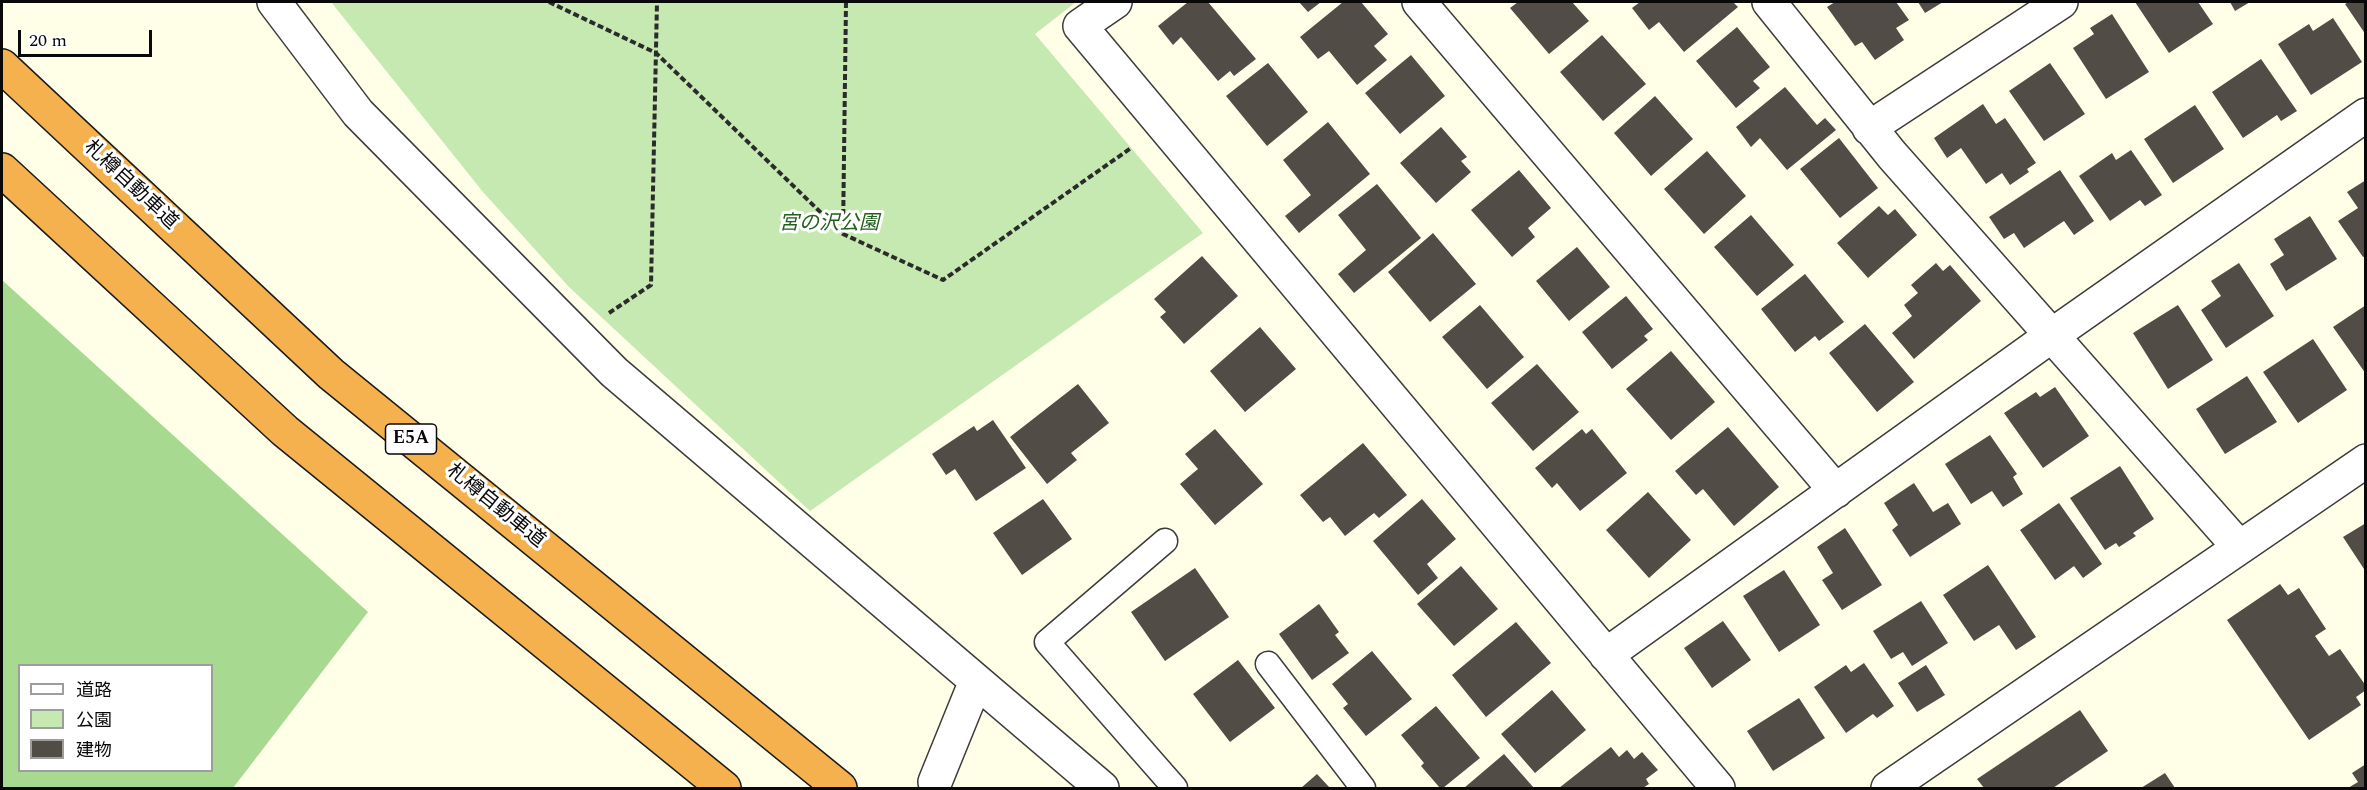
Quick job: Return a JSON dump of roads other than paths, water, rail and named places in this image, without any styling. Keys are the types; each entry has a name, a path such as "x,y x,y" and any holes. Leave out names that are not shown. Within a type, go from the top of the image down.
{"highway":[{"name":"札樽自動車道","path":"2,66 331,374 840,789"},
{"path":"2,170 285,431 724,789"}],"street":[{"path":"273,2 358,113 614,372 1102,789"},
{"path":"1115,2 1080,26 1718,789"},
{"path":"1419,2 1836,491"},
{"path":"1769,2 1869,128 2239,548"},
{"path":"1869,128 2061,2"},
{"path":"1606,655 2051,336 2366,116"},
{"path":"1888,789 2366,461"},
{"path":"935,782 976,681"}],"lane":[{"path":"1165,541 1047,642 1175,789"},
{"path":"1268,664 1363,789"}],"park label":[{"name":"宮の沢公園","path":"829,225"}]}
